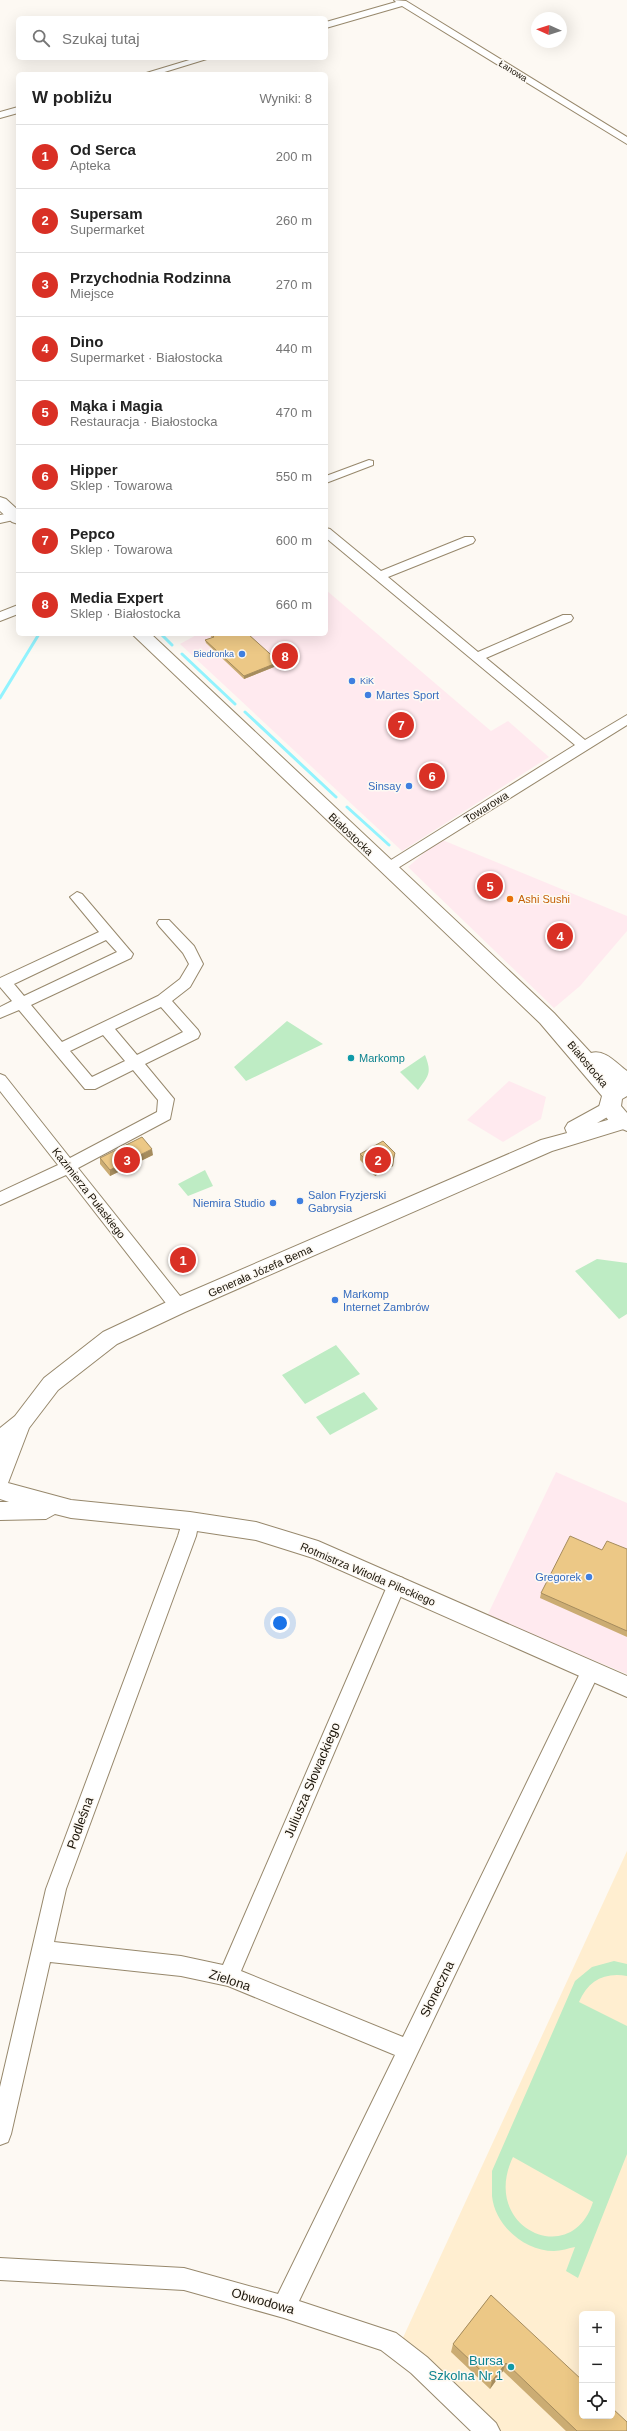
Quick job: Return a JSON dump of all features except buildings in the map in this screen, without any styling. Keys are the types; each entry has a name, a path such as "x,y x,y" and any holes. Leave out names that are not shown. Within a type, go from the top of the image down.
{"main road":[{"path":"0,502 11,518"},
{"name":"Białostocka","path":"143,636 562,1034 619,1092 613,1113 626,1123"}],"street":[{"path":"328,24 401,2"},
{"name":"Łanowa","path":"401,2 627,141"},
{"path":"155,72 199,60"},
{"path":"0,115 16,111"},
{"path":"328,479 370,463"},
{"path":"328,534 584,746"},
{"path":"379,576 469,540"},
{"path":"0,617 16,610"},
{"path":"477,657 567,618"},
{"name":"Towarowa","path":"388,868 627,719"},
{"path":"0,1013 126,954 77,897"},
{"path":"60,1048 164,1000 185,983 196,964 189,950 164,923"},
{"path":"108,933 2,982 60,1048 90,1085 193,1034 164,1000"},
{"path":"0,1199 69,1166 165,1116 166,1099 105,1027"},
{"name":"Kazimierza Pułaskiego","path":"0,1080 178,1306"},
{"name":"Generała Józefa Bema","path":"548,1145 619,1092"},
{"name":"Generała Józefa Bema","path":"0,1440 22,1422 52,1384 78,1361 110,1338 178,1306 548,1145 567,1141 599,1128 626,1123"},
{"path":"1,1494 4,1462 22,1422"},
{"name":"Rotmistrza Witolda Pileckiego","path":"1,1494 71,1509 190,1521 256,1531 318,1550 627,1687"},
{"name":"Podleśna","path":"0,2134 56,1889 187,1536 190,1521"},
{"name":"Juliusza Słowackiego","path":"228,1976 397,1584"},
{"name":"Słoneczna","path":"284,2307 591,1671"},
{"name":"Zielona","path":"41,1951 181,1966 228,1976 408,2050"},
{"name":"Obwodowa","path":"0,2269 184,2279 284,2307 388,2341 419,2365 488,2431"}],"shaded area":[{"path":"328,592 491,731 508,721 549,757 402,851 180,644 194,636 328,636"},
{"path":"440,839 627,916 627,931 580,986 554,1008 408,867"},
{"path":"509,1081 546,1097 541,1119 503,1142 467,1120"},
{"path":"556,1472 627,1503 627,1674 487,1616"},
{"path":"627,1851 627,2431 497,2431 401,2342"}],"green space":[{"path":"287,1021 323,1044 246,1081 234,1067"},
{"path":"425,1055 429,1070 425,1081 418,1090 400,1072"},
{"path":"205,1170 213,1186 188,1196 178,1184"},
{"path":"597,1259 627,1263 627,1314 619,1319 575,1271"},
{"path":"336,1345 360,1374 305,1404 282,1375"},
{"path":"364,1392 378,1409 330,1435 316,1417"},
{"path":"614,1961 627,1964 627,1976 611,1975 592,1983 579,2002 627,2026 627,2154 578,2278 566,2271 575,2247 554,2251 532,2247 522,2242 505,2227 494,2207 492,2196 492,2171 575,1981 592,1967","holes":["513,2157 593,2202 582,2223 567,2234 549,2236 532,2232 518,2220 508,2204 506,2182"]}],"waterway":[{"path":"0,698 38,636"},
{"path":"163,636 172,645"},
{"path":"182,654 235,704"},
{"path":"245,712 336,797"},
{"path":"347,807 389,845"}],"place":[{"name":"Biedronka","path":"242,654"},
{"name":"Media Expert","path":"285,656"},
{"name":"KiK","path":"352,681"},
{"name":"Martes Sport","path":"368,695"},
{"name":"Pepco","path":"401,725"},
{"name":"Hipper","path":"432,776"},
{"name":"Sinsay","path":"409,786"},
{"name":"Mąka i Magia","path":"490,886"},
{"name":"Ashi Sushi","path":"510,899"},
{"name":"Dino","path":"560,936"},
{"name":"Markomp","path":"351,1058"},
{"name":"Przychodnia Rodzinna","path":"127,1160"},
{"name":"Supersam","path":"378,1160"},
{"name":"Salon Fryzjerski Gabrysia","path":"300,1201"},
{"name":"Niemira Studio","path":"273,1203"},
{"name":"Od Serca","path":"183,1260"},
{"name":"Markomp Internet Zambrów","path":"335,1300"},
{"name":"Gregorek","path":"589,1577"},
{"name":"Bursa Szkolna Nr 1","path":"511,2367"}]}
